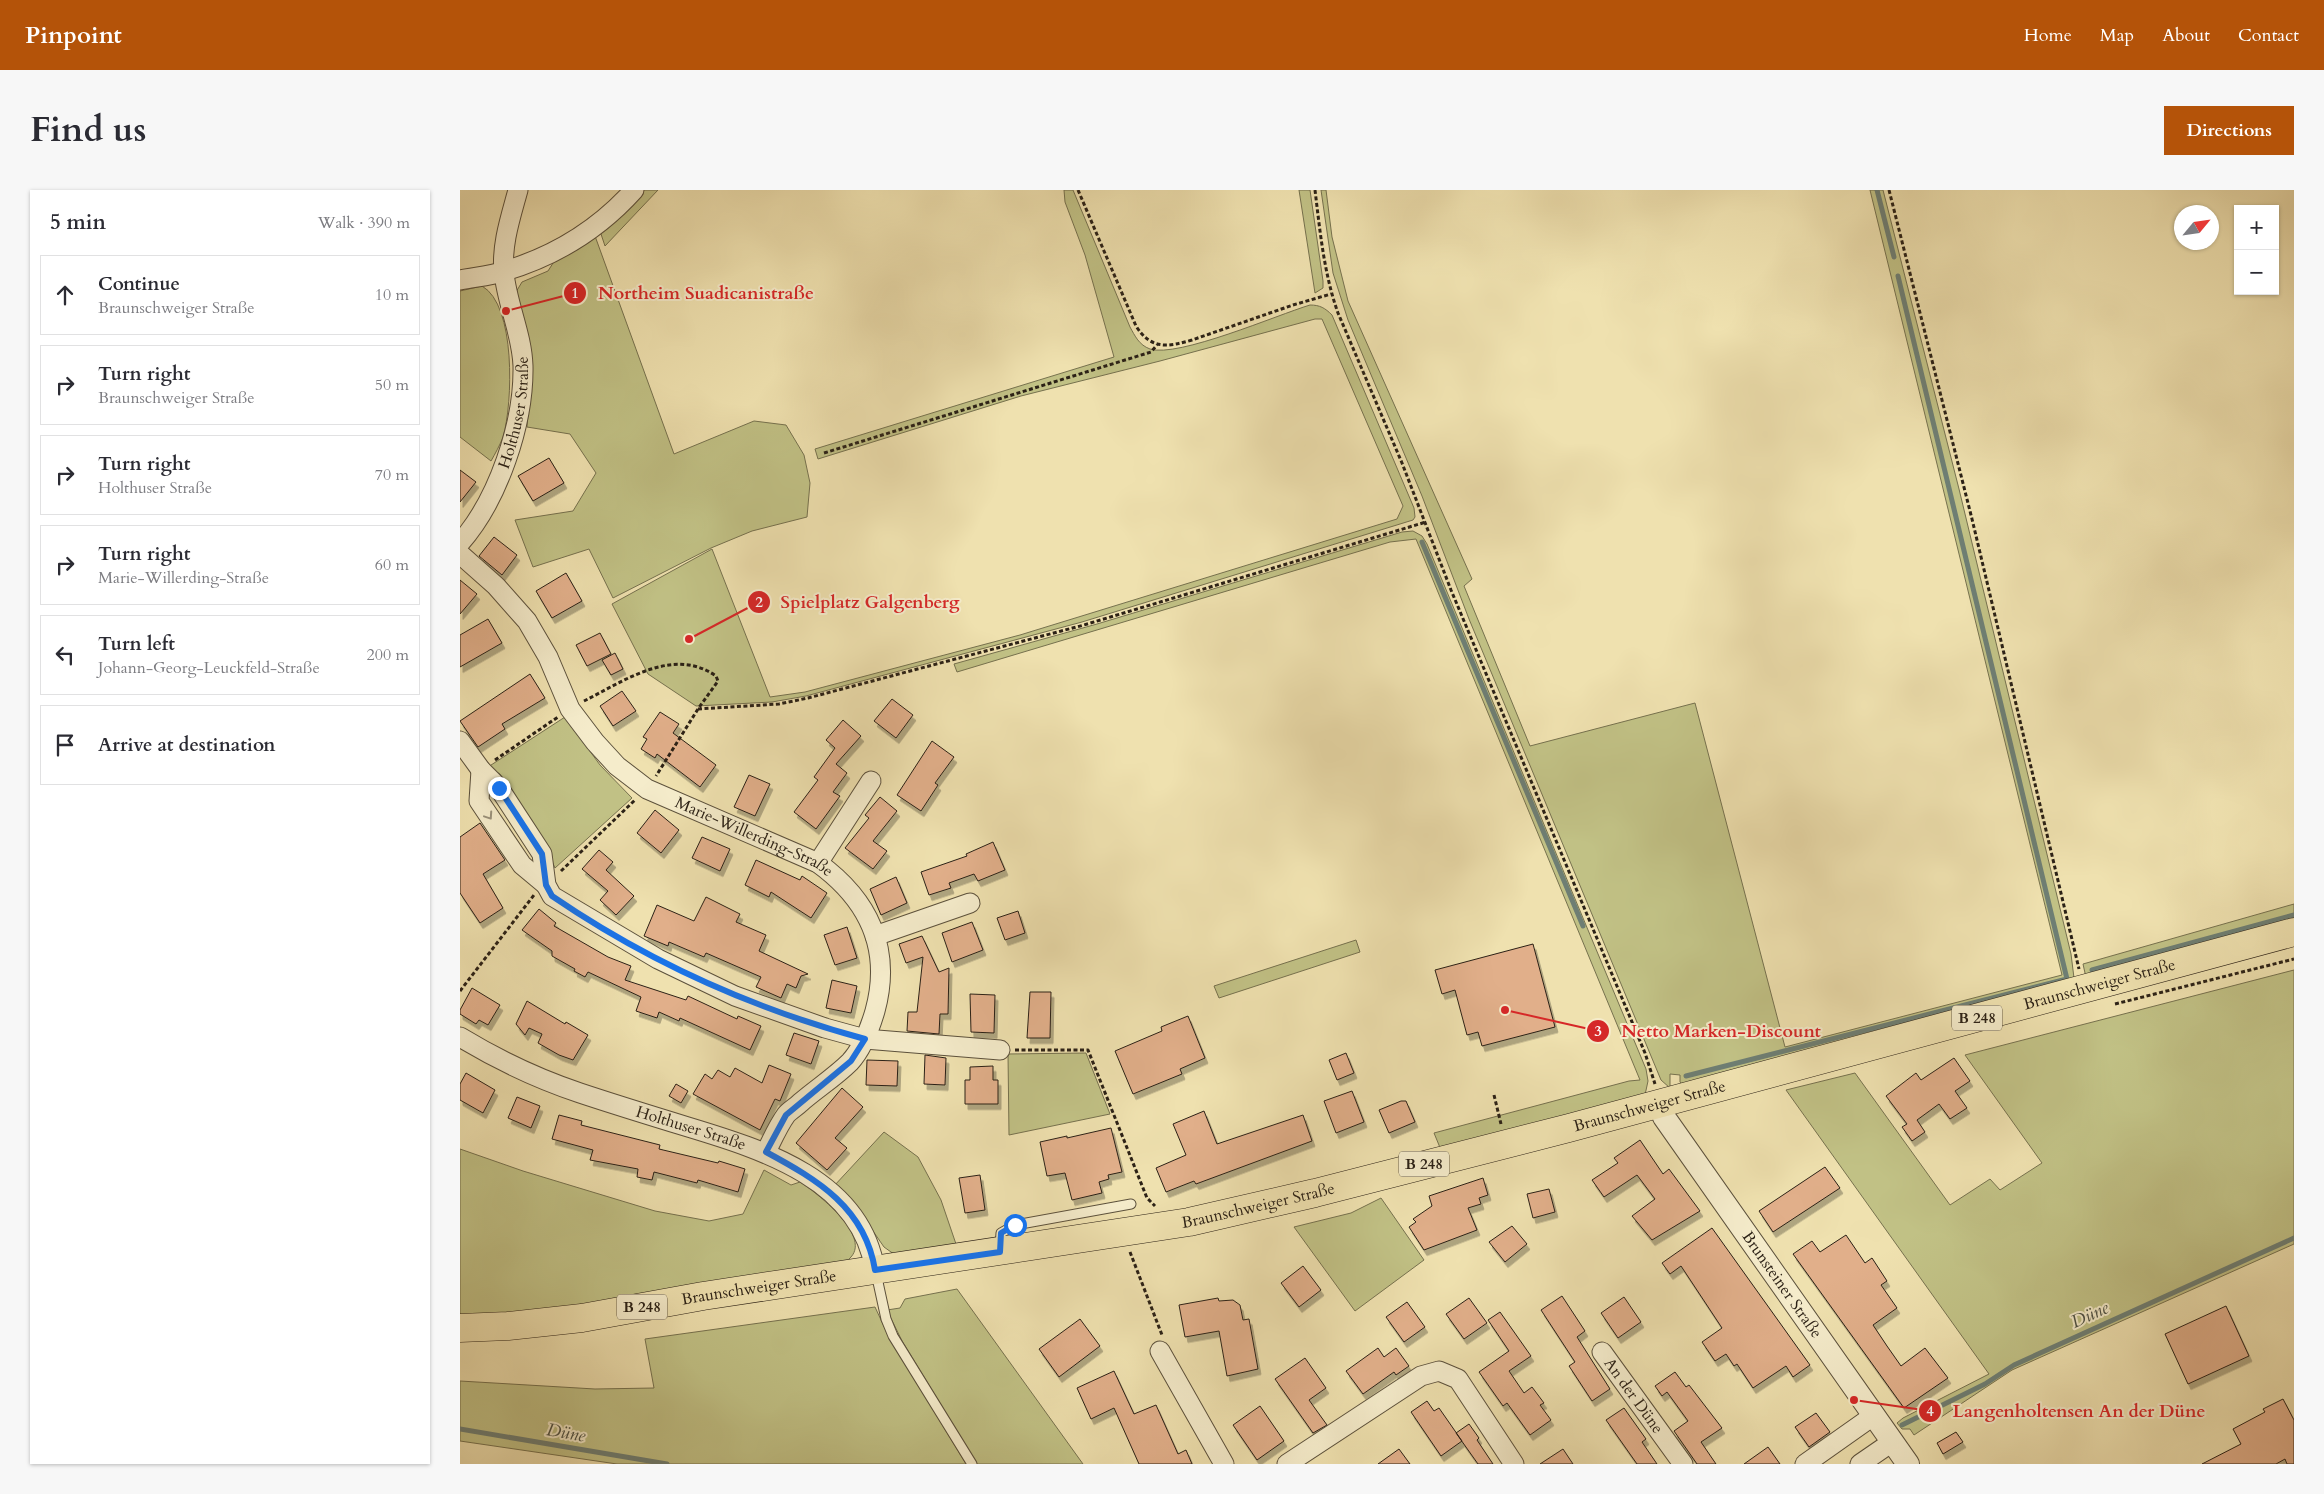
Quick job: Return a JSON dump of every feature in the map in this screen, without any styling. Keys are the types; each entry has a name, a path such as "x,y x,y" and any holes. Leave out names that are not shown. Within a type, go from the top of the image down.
{"main road":[{"name":"Braunschweiger Straße","path":"460,1328 508,1326 582,1318 704,1296 1165,1227 1315,1193 1659,1104 2294,932"}],"street":[{"name":"Holthuser Straße","path":"460,543 482,513 503,466 518,420 523,366 504,272 507,233 518,190"},
{"path":"460,280 504,272 565,246 592,228 634,190"},
{"name":"Marie-Willerding-Straße","path":"460,554 496,586 527,621 548,657 570,709 595,742 617,766 647,789 818,863 839,878 855,896 876,936 882,961 880,984 865,1039 851,1061 786,1115 766,1152"},
{"path":"460,741 481,770 499,788 542,854 546,885 552,896 573,910 667,963 735,996 825,1028 865,1039 1000,1050"},
{"path":"818,863 871,782"},
{"path":"876,936 970,903"},
{"name":"Holthuser Straße","path":"460,1037 526,1073 578,1092 766,1152 810,1177 834,1196 854,1217 872,1251 875,1270"},
{"name":"Brunsteiner Straße","path":"1659,1104 1664,1117 1908,1464"},
{"path":"1160,1351 1224,1464"},
{"name":"An der Düne","path":"1602,1352 1683,1464"},
{"path":"1287,1464 1421,1376 1440,1370 1458,1378 1514,1464"},
{"path":"1805,1464 1873,1416"},
{"path":"1860,1464 1892,1442"}],"lane":[{"path":"1000,1252 1001,1233 1015,1225 1130,1204"},
{"path":"875,1270 886,1319 893,1336 972,1464"}],"path":[{"path":"1078,190 1136,326 1142,335 1157,345 1177,344 1192,340 1331,294"},
{"path":"1315,190 1331,294 1426,522 1454,599 1645,1053 1654,1080 1659,1104"},
{"path":"1888,190 1972,519 2078,967 2080,990"},
{"path":"824,453 1151,352 1157,345"},
{"path":"698,709 779,704 808,698 1084,625 1426,522"},
{"path":"562,870 647,789 718,681"},
{"path":"460,990 531,898"},
{"path":"1000,1050 1088,1050 1148,1198 1162,1214 1165,1227"},
{"path":"1128,1250 1162,1332 1160,1351"}],"green space":[{"path":"643,190 658,190 605,246 600,231"},
{"path":"1064,190 1073,190 1130,327 1138,340 1150,349 1164,350 1204,342 1310,305 1320,306 1332,315 1414,508 1415,517 1413,520 1082,622 806,696 772,702 696,706 648,674 612,604 712,549 770,697 805,692 1020,635 1397,519 1403,506 1322,319 1315,319 1021,396 818,459 815,449 1114,357 1085,255 1065,202"},
{"path":"1299,190 1310,190 1323,281 1323,288 1315,293"},
{"path":"1321,190 1326,190 1332,237 1348,301 1472,579 1464,586 1530,746 1695,703 1785,1047 2062,975 1870,190 1883,190 1959,489 2071,954 2074,978 1684,1087 1680,1082 1680,1075 1670,1074 1670,1088 1661,1080 1469,619 1422,496 1348,320 1333,273"},
{"path":"595,236 674,454 754,421 786,425 804,455 810,483 807,517 752,531 711,548 613,598 589,549 533,567 515,520 573,511 596,473 570,434 527,427 531,372 516,292 522,282 548,271 555,260 574,251"},
{"path":"482,286 493,297 501,313 509,356 509,402 506,422 503,437 491,461 460,437 460,291"},
{"path":"1413,531 1422,536 1427,544 1646,1069 1648,1081 1645,1095 1441,1150 1434,1133 1629,1081 1640,1080 1416,539 1390,542 957,672 954,664 1097,624 1402,532"},
{"path":"565,717 600,765 632,798 555,868 547,850 500,774 488,767"},
{"path":"2294,904 2294,924 2087,982 2083,964"},
{"path":"1356,940 1360,952 1219,998 1214,986"},
{"path":"2294,970 2294,1244 2012,1370 1914,1435 1910,1429 1902,1429 1897,1423 1903,1418 1989,1374 1786,1090 1855,1073 1950,1205 1990,1179 2000,1190 2042,1163 1965,1055"},
{"path":"1086,1053 1110,1114 1009,1135 1008,1054"},
{"path":"884,1132 918,1157 941,1200 957,1247 898,1257 884,1247 855,1205 834,1186"},
{"path":"460,1149 523,1171 655,1211 709,1221 743,1214 764,1170 791,1185 800,1182 818,1195 848,1226 854,1237 855,1248 851,1257 838,1266 547,1313 460,1318"},
{"path":"1381,1198 1424,1260 1355,1311 1294,1227 1351,1213"},
{"path":"957,1289 1083,1464 977,1464 902,1341 887,1310 900,1308 905,1299"},
{"path":"875,1307 888,1335 966,1464 617,1464 460,1441 460,1381 595,1389 654,1388 645,1339"}],"building":[{"path":"549,458 564,483 533,501 518,476"},
{"path":"460,470 476,482 460,502"},
{"path":"494,537 517,555 502,575 479,556"},
{"path":"566,573 582,601 552,618 536,591"},
{"path":"460,580 477,594 460,614"},
{"path":"488,619 502,643 460,667 460,635"},
{"path":"600,633 611,654 587,666 576,645"},
{"path":"615,653 623,669 611,675 602,660"},
{"path":"530,674 545,698 502,724 505,729 478,747 460,721"},
{"path":"622,691 636,711 613,726 600,706"},
{"path":"892,699 913,715 896,738 874,721"},
{"path":"660,712 679,724 673,733 716,765 700,787 657,754 655,758 641,749 647,739 643,737"},
{"path":"843,720 861,736 836,764 847,773 833,792 840,796 816,829 794,812 818,780 814,777 835,748 826,740"},
{"path":"932,741 954,757 935,783 938,785 921,811 897,795"},
{"path":"749,775 770,784 755,816 734,807"},
{"path":"880,797 897,811 873,841 887,851 873,869 845,848 869,818 865,815"},
{"path":"655,810 679,830 661,853 637,833"},
{"path":"480,823 505,860 483,874 503,908 480,923 460,893 460,837"},
{"path":"702,837 730,849 720,871 692,858"},
{"path":"993,842 1005,870 978,881 974,874 949,883 951,888 929,895 921,872 967,856 966,854"},
{"path":"599,850 613,862 606,870 634,896 616,915 600,900 608,891 582,869"},
{"path":"756,860 800,880 802,876 827,893 811,918 771,892 769,897 745,885"},
{"path":"896,877 907,903 881,915 870,889"},
{"path":"706,897 740,914 736,922 766,935 759,951 808,974 801,976 796,988 787,984 781,998 756,987 761,977 706,953 704,957 669,942 668,946 644,936 657,905 694,921"},
{"path":"539,909 556,923 554,926 608,957 631,966 625,980 686,1000 688,996 737,1019 738,1016 761,1026 750,1050 680,1018 679,1021 659,1012 657,1018 636,1011 641,997 588,972 585,977 574,971 575,969 552,956 552,951 522,930"},
{"path":"1018,911 1025,933 1005,940 997,918"},
{"path":"972,922 983,950 952,962 942,933"},
{"path":"847,927 857,958 835,965 824,935"},
{"path":"922,936 939,972 949,968 948,1014 940,1014 939,1034 907,1031 908,1012 917,1012 923,957 906,963 899,944"},
{"path":"1533,944 1555,1027 1482,1046 1478,1032 1467,1035 1455,990 1442,994 1435,970"},
{"path":"832,980 857,986 851,1013 826,1008"},
{"path":"472,988 500,1005 488,1025 479,1020 476,1024 460,1014 460,1010"},
{"path":"1030,992 1051,992 1050,1038 1027,1038"},
{"path":"970,994 995,995 994,1033 971,1032"},
{"path":"527,1001 565,1024 566,1022 588,1035 573,1060 559,1055 538,1043 542,1034 529,1028 525,1035 516,1024"},
{"path":"1188,1016 1205,1058 1180,1069 1182,1074 1133,1094 1115,1051 1162,1031 1161,1027"},
{"path":"794,1033 819,1041 811,1064 786,1055"},
{"path":"1346,1053 1354,1073 1337,1080 1329,1060"},
{"path":"925,1055 946,1058 945,1085 924,1084"},
{"path":"1954,1058 1970,1081 1955,1091 1967,1108 1950,1119 1939,1104 1917,1120 1925,1132 1912,1141 1902,1127 1907,1124 1886,1096 1916,1073 1921,1080"},
{"path":"867,1060 898,1061 897,1086 866,1085"},
{"path":"769,1065 791,1074 780,1101 775,1099 760,1130 693,1094 705,1074 712,1079 718,1070 730,1077 735,1068 762,1083"},
{"path":"993,1066 993,1080 998,1080 998,1104 965,1104 965,1080 970,1080 970,1067"},
{"path":"466,1073 495,1090 483,1113 460,1100 460,1084"},
{"path":"676,1084 688,1091 681,1103 669,1096"},
{"path":"842,1088 863,1107 835,1138 847,1148 827,1170 796,1143"},
{"path":"1352,1091 1364,1122 1336,1133 1324,1101"},
{"path":"517,1097 540,1106 531,1128 508,1118"},
{"path":"1401,1101 1406,1101 1415,1122 1389,1133 1379,1110"},
{"path":"1204,1111 1217,1144 1303,1115 1312,1141 1196,1184 1194,1181 1166,1192 1156,1168 1186,1155 1173,1124"},
{"path":"559,1115 582,1121 581,1125 660,1145 659,1149 718,1163 719,1161 745,1169 738,1192 698,1180 697,1183 654,1172 652,1180 637,1177 638,1169 590,1160 593,1150 552,1139"},
{"path":"1111,1128 1122,1172 1108,1175 1109,1179 1099,1182 1102,1193 1072,1200 1065,1173 1047,1176 1040,1142"},
{"path":"1640,1140 1663,1174 1669,1169 1700,1211 1652,1240 1632,1216 1655,1199 1637,1175 1604,1197 1592,1180 1618,1163 1614,1158"},
{"path":"1825,1167 1840,1188 1773,1232 1759,1211"},
{"path":"980,1175 985,1210 965,1213 959,1178"},
{"path":"1483,1178 1488,1195 1479,1198 1481,1204 1468,1208 1477,1230 1424,1250 1409,1227 1416,1222 1413,1219 1432,1206 1429,1196"},
{"path":"1549,1189 1555,1212 1533,1218 1527,1194"},
{"path":"1512,1226 1527,1244 1505,1262 1489,1242"},
{"path":"1712,1228 1810,1365 1793,1377 1786,1366 1753,1388 1737,1364 1734,1366 1726,1354 1715,1361 1702,1342 1722,1328 1681,1266 1670,1274 1662,1263"},
{"path":"1846,1235 1865,1263 1872,1258 1887,1281 1881,1285 1897,1308 1873,1325 1901,1366 1925,1348 1948,1378 1904,1408 1793,1254 1812,1241 1820,1252"},
{"path":"1303,1266 1321,1290 1299,1307 1281,1283"},
{"path":"1562,1296 1585,1331 1577,1337 1610,1389 1592,1401 1569,1366 1575,1362 1541,1310"},
{"path":"1624,1297 1641,1322 1618,1338 1601,1313"},
{"path":"1218,1298 1219,1301 1233,1300 1240,1305 1243,1320 1249,1319 1258,1369 1227,1376 1219,1331 1185,1337 1179,1305"},
{"path":"1469,1298 1487,1323 1464,1339 1446,1314"},
{"path":"1407,1302 1425,1327 1404,1342 1386,1317"},
{"path":"2226,1306 2249,1356 2188,1384 2165,1334"},
{"path":"1500,1312 1531,1356 1509,1371 1524,1393 1532,1387 1544,1403 1540,1405 1551,1420 1530,1435 1507,1403 1503,1406 1479,1372 1509,1351 1488,1320"},
{"path":"1080,1319 1100,1346 1059,1377 1039,1349"},
{"path":"1378,1348 1384,1357 1396,1348 1409,1366 1396,1375 1394,1372 1363,1394 1346,1371"},
{"path":"1305,1358 1326,1388 1309,1400 1327,1425 1313,1433 1275,1379"},
{"path":"1114,1371 1134,1414 1156,1405 1178,1454 1186,1450 1192,1464 1139,1464 1114,1408 1091,1419 1077,1388"},
{"path":"1675,1372 1686,1387 1689,1385 1722,1428 1701,1442 1716,1464 1697,1464 1674,1431 1688,1421 1667,1392 1662,1396 1655,1386"},
{"path":"2283,1399 2294,1420 2294,1464 2287,1464 2285,1459 2276,1464 2202,1464 2241,1444 2233,1429 2265,1412 2263,1409"},
{"path":"1427,1401 1434,1411 1439,1408 1462,1441 1441,1456 1411,1412"},
{"path":"1260,1406 1284,1441 1257,1460 1233,1425"},
{"path":"1624,1408 1646,1439 1642,1442 1657,1464 1637,1464 1606,1420"},
{"path":"1816,1413 1830,1432 1809,1447 1795,1427"},
{"path":"1469,1424 1493,1464 1478,1464 1456,1433"},
{"path":"1956,1432 1963,1442 1943,1454 1937,1443"},
{"path":"1768,1447 1780,1464 1744,1464"},
{"path":"1399,1449 1410,1464 1378,1464"},
{"path":"1563,1449 1573,1464 1540,1464"}],"waterway":[{"path":"1877,190 1894,257"},
{"path":"1686,1076 2067,979 1898,276"},
{"path":"1422,542 1583,926"},
{"path":"2092,970 2294,915"},
{"name":"Düne","path":"1902,1425 1985,1384 2014,1365 2294,1238"},
{"name":"Düne","path":"460,1429 667,1464"}],"place":[{"name":"Northeim Suadicanistraße","path":"506,311"},
{"name":"Spielplatz Galgenberg","path":"689,639"},
{"name":"Netto Marken-Discount","path":"1505,1010"},
{"name":"Langenholtensen An der Düne","path":"1854,1400"}],"route":[{"path":"499,788 542,854 546,885 552,896 658,959 735,996 825,1028 865,1039 851,1061 786,1115 766,1152 810,1177 834,1196 854,1217 872,1251 875,1270 1000,1252 999,1237 1001,1233 1015,1225"}]}
